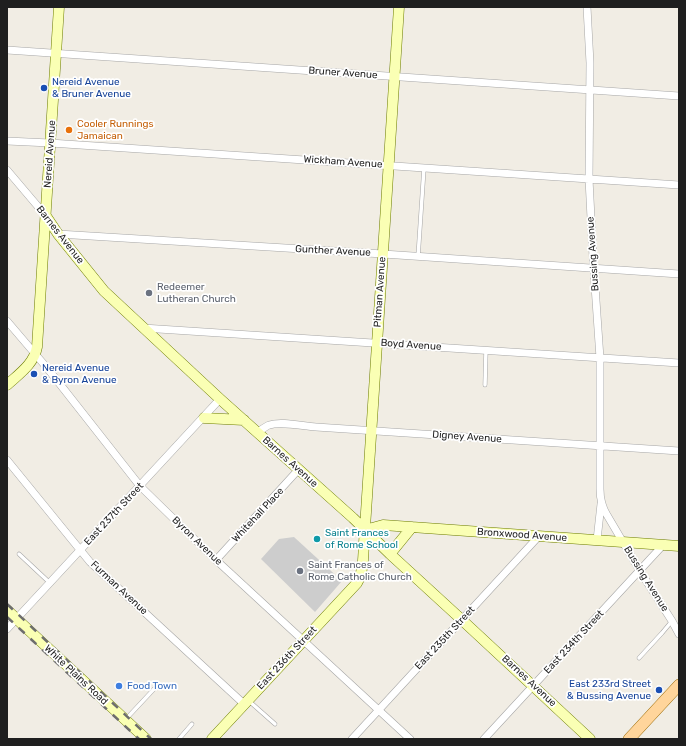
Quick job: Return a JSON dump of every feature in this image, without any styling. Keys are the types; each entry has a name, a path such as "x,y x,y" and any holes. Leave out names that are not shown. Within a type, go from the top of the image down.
{"main road":[{"path":"629,739 679,685"}],"street":[{"name":"Nereid Avenue","path":"36,354 60,7"},
{"name":"Pitman Avenue","path":"360,577 362,569 372,430 399,7"},
{"name":"Bussing Avenue","path":"587,7 590,90 589,179 600,358 601,502 597,540"},
{"name":"Bruner Avenue","path":"7,50 679,96"},
{"name":"Wickham Avenue","path":"7,141 679,185"},
{"name":"Barnes Avenue","path":"7,170 46,216 58,234 104,291 220,399 299,469 590,739"},
{"name":"Gunther Avenue","path":"58,234 679,274"},
{"name":"Byron Avenue","path":"7,321 36,354 140,486 216,560 410,739"},
{"name":"Boyd Avenue","path":"143,328 679,363"},
{"path":"7,385 30,364 36,354"},
{"name":"East 237th Street","path":"7,629 220,399"},
{"path":"204,418 244,420"},
{"name":"Digney Avenue","path":"258,432 265,427 276,423 679,451"},
{"name":"Furman Avenue","path":"7,460 90,562 246,702"},
{"name":"Whitehall Place","path":"216,560 299,469"},
{"name":"Bussing Avenue","path":"601,502 640,571 679,634"},
{"name":"Bronxwood Avenue","path":"365,530 383,525 679,546"},
{"path":"390,554 412,527"},
{"name":"East 235th Street","path":"352,739 539,536"},
{"name":"East 234th Street","path":"484,739 664,544"},
{"name":"East 236th Street","path":"212,739 357,583 360,577"},
{"name":"White Plains Road","path":"7,610 146,739"}],"lane":[{"path":"418,257 424,168"},
{"path":"486,350 486,385"},
{"path":"19,554 50,583"},
{"path":"639,658 672,621"},
{"path":"125,720 154,689"},
{"path":"246,702 275,724"},
{"path":"179,739 192,724"}],"shaded area":[{"path":"294,537 342,581 315,612 261,559 279,539"}],"railway":[{"path":"7,604 151,739"},
{"path":"7,617 139,739"}],"place":[{"name":"Nereid Avenue & Bruner Avenue","path":"44,88"},
{"name":"Cooler Runnings Jamaican","path":"69,130"},
{"name":"Redeemer Lutheran Church","path":"149,293"},
{"name":"Nereid Avenue & Byron Avenue","path":"34,374"},
{"name":"Saint Frances of Rome School","path":"317,539"},
{"name":"Saint Frances of Rome Catholic Church","path":"300,571"},
{"name":"Food Town","path":"119,686"},
{"name":"East 233rd Street & Bussing Avenue","path":"659,690"}]}
